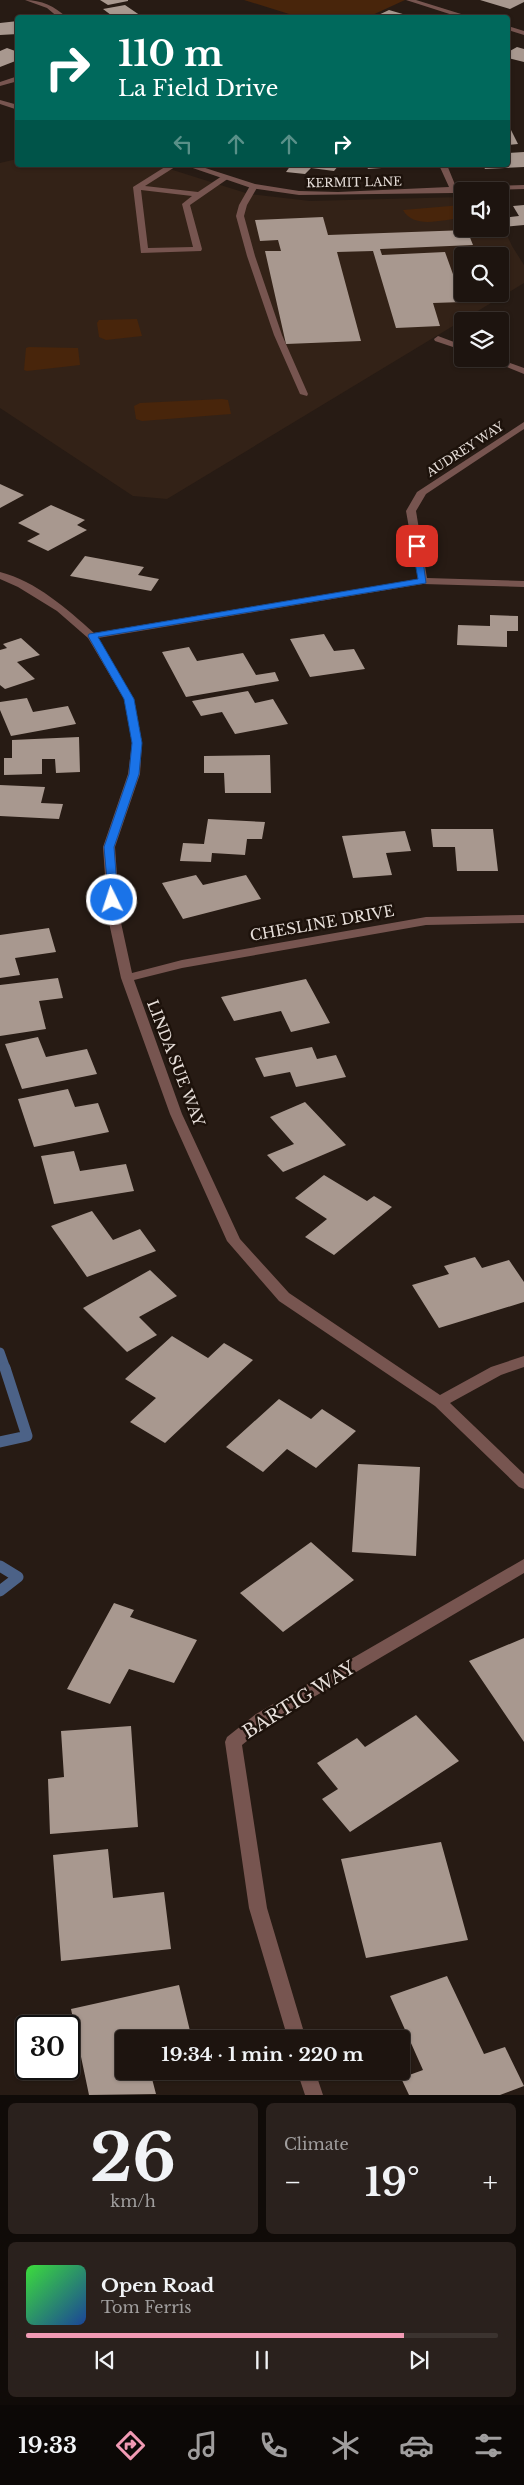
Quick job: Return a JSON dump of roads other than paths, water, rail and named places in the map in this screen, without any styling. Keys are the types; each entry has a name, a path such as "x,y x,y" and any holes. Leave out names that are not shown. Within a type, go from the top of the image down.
{"street":[{"path":"28,0 49,7 60,15"},
{"path":"409,0 461,15"},
{"path":"510,29 524,33"},
{"path":"0,84 15,79"},
{"path":"0,102 15,107"},
{"path":"137,187 171,167"},
{"name":"KERMIT LANE","path":"194,167 254,186 299,193 338,194 454,191"},
{"path":"444,167 454,191"},
{"path":"137,187 144,251 198,249 186,204 225,178"},
{"path":"254,186 243,205 240,216 251,256 278,335 304,394"},
{"path":"137,187 199,195"},
{"name":"KERMIT LANE","path":"509,188 524,187"},
{"path":"438,339 454,345"},
{"path":"509,366 524,371"},
{"name":"AUDREY WAY","path":"423,581 411,511 422,492 524,425"},
{"name":"LINDA SUE WAY","path":"0,575 22,585 61,609 92,636 129,699 137,743 134,774 109,847 114,918 127,978 176,1114 234,1241 284,1296 440,1402 524,1483"},
{"path":"92,636 423,581 524,584"},
{"name":"CHESLINE DRIVE","path":"127,978 182,964 426,921 524,919"},
{"path":"440,1402 496,1371 524,1361"},
{"name":"BARTIG WAY","path":"294,2030 258,1908 233,1742 262,1719 524,1565"},
{"path":"309,2080 314,2095"}],"waterway":[{"path":"0,1352 6,1369"},
{"path":"0,1442 27,1436 5,1368"},
{"path":"0,1566 18,1577 0,1591"}]}
